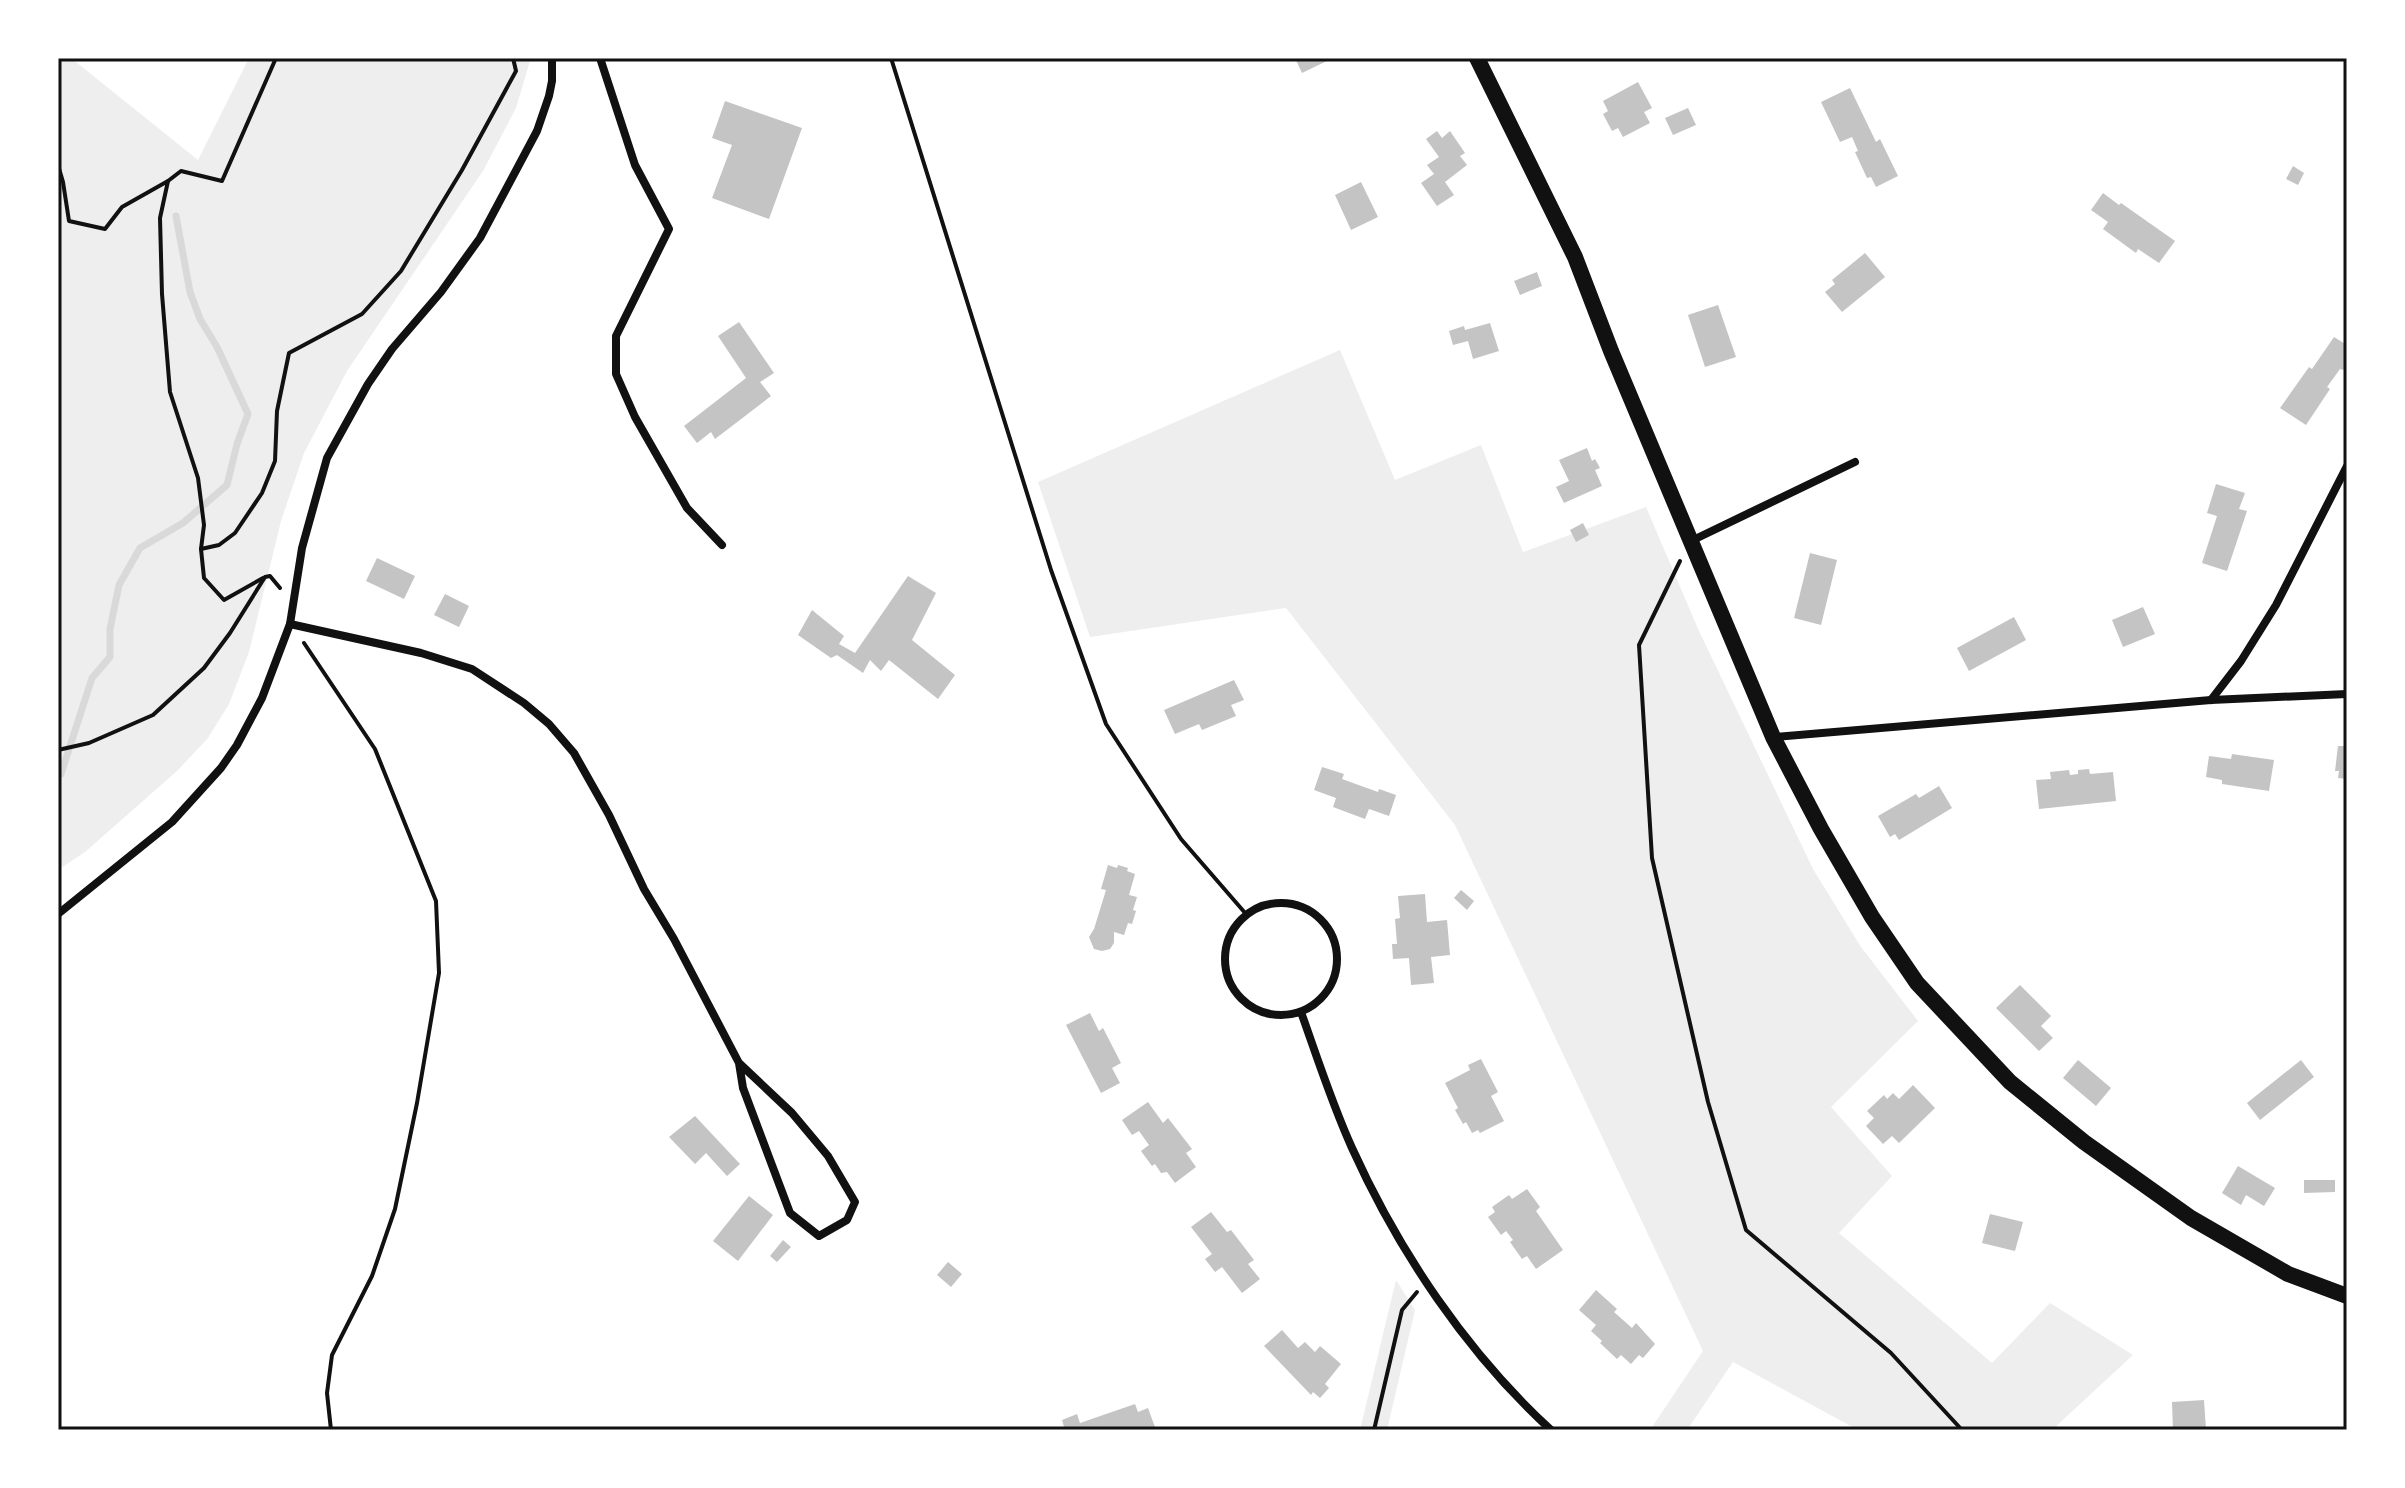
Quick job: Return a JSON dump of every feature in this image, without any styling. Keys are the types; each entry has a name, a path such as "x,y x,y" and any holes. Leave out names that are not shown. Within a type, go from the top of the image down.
{"main road":[{"path":"1477,58 1575,257 1773,737 1872,917 1917,983 2010,1082 2084,1142 2191,1218 2288,1274 2347,1296"}],"street":[{"path":"58,914 172,822 221,768 237,745 262,698 294,625 293,606 302,548 327,458 368,384 392,349 441,292 480,238 537,131 549,96 552,58"},
{"path":"600,58 635,165 669,229 616,336 616,374 635,417 687,508 722,545"},
{"path":"1690,541 1855,462"},
{"path":"2211,700 2241,661 2276,605 2347,466"},
{"path":"294,625 421,653 472,669 524,703 549,724 574,753 739,1063 743,1088 790,1213 819,1236 847,1220 855,1202 828,1156 792,1113 739,1063"},
{"path":"1773,737 2211,700 2347,694"},
{"path":"1292,903 1310,910 1330,931 1336,949 1334,978 1324,995 1301,1012 1275,1015 1257,1010 1242,1000 1231,986 1225,970 1224,952 1233,927 1246,914 1263,905 1292,903"},
{"path":"1301,1012 1351,1147 1400,1240 1505,1384 1551,1430"}],"path":[{"path":"58,165 69,221 105,229 122,207 181,171 222,181 276,58"},
{"path":"201,549 219,545 235,533 262,493 275,461 277,411 289,353 362,314 401,271 462,170 516,71 513,58"},
{"path":"891,58 1051,570 1106,724 1181,839 1246,914"},
{"path":"168,181 160,218 170,392 198,478 204,525 201,549 204,578 224,600 270,576 293,606"},
{"path":"1690,541 1639,645 1652,858 1708,1102 1746,1230 1891,1353 1962,1430"},
{"path":"58,750 89,743 153,715 204,668 265,577"},
{"path":"294,625 305,647 375,749 436,901 439,973 417,1103 395,1209 372,1276 332,1355 327,1393 331,1430"},
{"path":"1374,1430 1402,1310 1427,1281"}],"shaded area":[{"path":"58,58 71,58 198,160 249,58 529,58 530,61 516,108 483,171 347,371 304,453 281,521 249,652 229,704 208,738 177,771 85,852 58,870"},
{"path":"1340,350 1395,480 1481,445 1523,552 1646,507 1699,631 1813,869 1861,947 1918,1021 1831,1107 1892,1176 1839,1233 1992,1363 2050,1303 2133,1355 2052,1430 1858,1430 1733,1362 1687,1430 1650,1430 1703,1351 1455,825 1286,608 1090,637 1038,482"},
{"path":"1396,1280 1415,1310 1387,1430 1360,1430"}],"building":[{"path":"1295,58 1333,58 1302,73"},
{"path":"1638,82 1652,108 1644,112 1650,123 1623,137 1618,128 1612,131 1603,114 1608,111 1603,101"},
{"path":"1850,88 1876,142 1880,139 1898,176 1876,187 1871,177 1867,178 1852,137 1840,142 1821,102"},
{"path":"725,101 802,128 769,219 712,198 732,145 712,138"},
{"path":"1688,108 1696,125 1673,135 1665,118"},
{"path":"1437,131 1442,138 1450,131 1465,153 1460,156 1467,165 1445,182 1454,195 1437,206 1421,183 1434,174 1427,165 1439,157 1426,139"},
{"path":"2293,166 2304,173 2298,185 2286,179"},
{"path":"1361,182 1378,217 1351,230 1335,195"},
{"path":"2103,193 2175,241 2159,263 2138,249 2136,253 2103,229 2108,222 2091,210"},
{"path":"1865,253 1885,277 1842,312 1825,292 1835,284 1832,280"},
{"path":"1537,272 1542,286 1520,295 1514,281"},
{"path":"1718,305 1736,357 1705,367 1688,315"},
{"path":"739,322 774,373 760,382 771,396 715,439 711,432 697,443 684,426 746,378 718,336"},
{"path":"1490,323 1499,351 1473,359 1468,341 1453,345 1449,331"},
{"path":"2334,337 2347,345 2347,365 2340,369 2327,387 2330,389 2306,425 2280,408"},
{"path":"1587,448 1592,461 1595,459 1600,468 1595,470 1602,486 1564,503 1556,487 1569,481 1559,460"},
{"path":"2216,484 2245,493 2239,509 2247,511 2227,571 2202,563 2217,516 2207,513"},
{"path":"1583,523 1589,535 1576,542 1570,530"},
{"path":"1810,553 1837,560 1821,625 1794,618"},
{"path":"377,558 415,576 404,599 366,581"},
{"path":"908,576 936,593 912,640 955,675 938,699 889,660 881,671 870,660 863,673 837,655 831,658 798,635 812,610 844,636 839,644 855,653"},
{"path":"445,594 469,606 459,627 434,615"},
{"path":"2143,607 2155,634 2123,647 2112,620"},
{"path":"2014,617 2026,640 1969,671 1957,648"},
{"path":"1234,680 1244,700 1231,705 1236,716 1202,730 1199,724 1175,734 1164,710"},
{"path":"2338,746 2347,746 2347,779 2338,778 2339,771 2335,771"},
{"path":"2232,754 2274,760 2269,791 2222,784 2222,780 2206,777 2209,756 2231,759"},
{"path":"1322,767 1344,774 1342,779 1396,795 1389,816 1369,809 1365,819 1333,807 1336,798 1314,790"},
{"path":"2089,769 2090,774 2113,772 2116,801 2039,809 2036,780 2051,779 2050,772 2069,770 2070,775"},
{"path":"1939,786 1952,808 1899,840 1895,834 1890,837 1878,816 1916,794 1919,798"},
{"path":"1108,865 1128,868 1127,871 1135,874 1129,895 1137,897 1132,924 1128,923 1124,935 1114,932 1114,943 1110,949 1102,951 1094,949 1089,937 1106,890 1101,889"},
{"path":"1461,890 1474,901 1467,910 1454,898"},
{"path":"1425,894 1427,922 1447,920 1450,955 1431,957 1434,983 1411,985 1409,958 1393,959 1392,944 1397,944 1395,919 1400,918 1398,896"},
{"path":"2020,985 2051,1016 2041,1026 2053,1038 2039,1051 1996,1008"},
{"path":"1090,1013 1099,1031 1103,1028 1121,1063 1112,1068 1120,1083 1101,1093 1066,1025"},
{"path":"1481,1059 1498,1092 1491,1096 1504,1121 1480,1133 1478,1130 1472,1133 1455,1110 1458,1108 1445,1083 1470,1070 1468,1065"},
{"path":"2078,1060 2111,1088 2096,1106 2063,1078"},
{"path":"2301,1060 2314,1077 2260,1120 2247,1103"},
{"path":"1913,1085 1935,1108 1899,1143 1892,1136 1883,1144 1866,1126 1874,1118 1867,1111 1884,1095 1887,1099 1893,1093 1899,1099"},
{"path":"1148,1102 1163,1123 1168,1118 1192,1149 1186,1153 1196,1167 1175,1183 1167,1172 1161,1173 1155,1164 1152,1166 1141,1151 1149,1145 1139,1131 1132,1135 1122,1120"},
{"path":"695,1116 740,1164 727,1176 706,1153 695,1164 669,1137"},
{"path":"2238,1166 2275,1188 2264,1206 2246,1195 2241,1205 2222,1193"},
{"path":"2304,1180 2335,1180 2335,1192 2304,1193"},
{"path":"1527,1189 1540,1207 1536,1211 1563,1250 1536,1269 1527,1256 1522,1259 1506,1231 1501,1235 1488,1217 1495,1212 1492,1207 1509,1195 1512,1199"},
{"path":"749,1196 773,1215 738,1261 713,1241"},
{"path":"1211,1212 1227,1232 1231,1230 1254,1260 1248,1264 1260,1279 1242,1293 1222,1267 1215,1272 1205,1259 1212,1254 1191,1227"},
{"path":"1990,1214 2023,1222 2015,1251 1982,1243"},
{"path":"783,1240 791,1247 777,1262 770,1256"},
{"path":"948,1262 962,1274 951,1287 937,1275"},
{"path":"1596,1290 1617,1309 1614,1312 1632,1328 1636,1323 1655,1344 1643,1358 1639,1355 1631,1364 1621,1355 1617,1359 1591,1331 1596,1325 1579,1310"},
{"path":"1282,1330 1298,1348 1305,1342 1315,1352 1320,1346 1341,1364 1325,1384 1329,1388 1320,1398 1313,1392 1311,1395 1264,1346"},
{"path":"2204,1400 2206,1430 2173,1430 2172,1402"},
{"path":"1135,1404 1138,1412 1148,1408 1156,1430 1065,1430 1062,1420 1077,1414 1080,1423"}],"waterway":[{"path":"61,774 92,678 110,657 110,629 119,585 140,548 183,523 227,485 248,414 217,347 200,319 190,292 176,216"}]}
